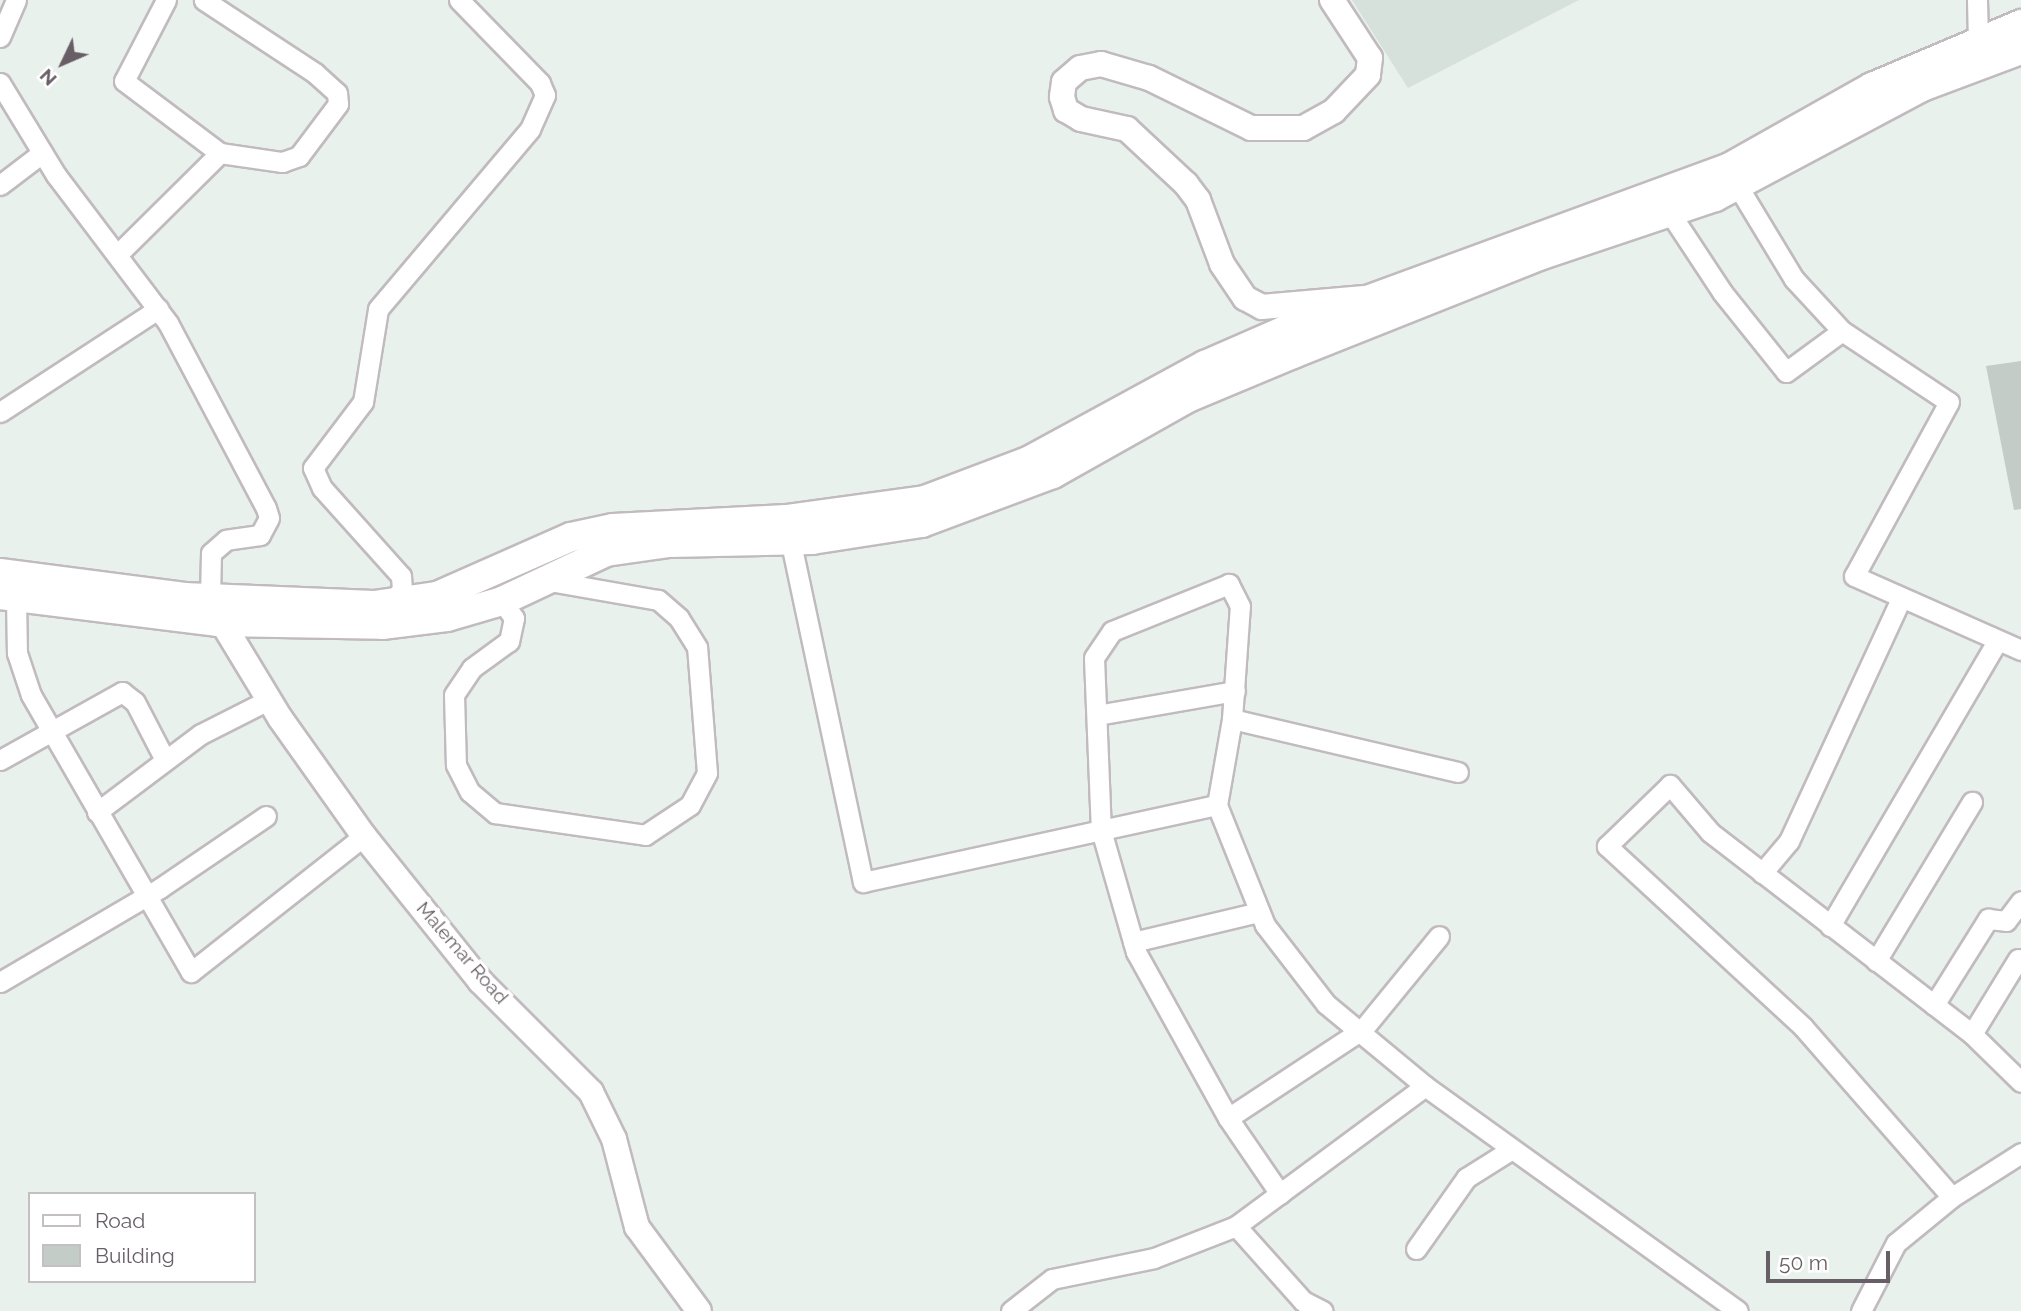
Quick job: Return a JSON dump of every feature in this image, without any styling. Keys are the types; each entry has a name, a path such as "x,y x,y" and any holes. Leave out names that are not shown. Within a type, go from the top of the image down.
{"main road":[{"path":"8,596 382,625 447,617 502,601 606,552 788,530 889,509 998,474 1205,365 1289,342 1670,213 1733,177 1872,87 2021,24"},
{"path":"1289,342 1364,298 1733,177 1922,87 2021,50"},
{"path":"0,573 214,610 336,606 390,603 437,596 570,537 613,528 788,530"}],"street":[{"path":"0,37 16,0"},
{"path":"166,0 124,81 220,153 282,162 299,156 338,104 337,93 204,0"},
{"path":"390,603 402,590 401,576 322,488 313,468 363,402 378,309 530,129 545,95 540,83 459,0"},
{"path":"1332,0 1370,58 1368,75 1334,111 1303,128 1251,128 1149,78 1101,64 1080,68 1064,82 1062,97 1066,110 1081,119 1127,129 1186,184 1198,200 1222,264 1245,298 1262,307 1364,298"},
{"path":"1977,0 1978,41"},
{"path":"0,83 42,153 119,253 158,309 269,518 260,535 226,540 211,553 214,610"},
{"path":"0,185 42,153"},
{"path":"119,253 220,153"},
{"path":"1733,177 1794,279 1842,331 1949,402 1854,576 2021,650"},
{"path":"1670,213 1722,292 1786,372 1842,331"},
{"path":"0,412 158,309"},
{"path":"788,530 863,883 1217,805"},
{"path":"502,601 514,618 509,641 472,668 454,695 456,765 470,792 495,813 645,835 662,826 701,792 707,773 696,647 679,618 658,600 544,580"},
{"path":"1280,1194 1228,1118 1133,942 1101,830 1094,658 1112,631 1229,584 1240,606 1233,719 1217,805 1259,912 1326,1004 1357,1033 1511,1149 1738,1311"},
{"path":"8,596 17,653 31,695 191,972 364,836"},
{"path":"1762,873 1789,841 1901,599"},
{"name":"Malemar Road","path":"214,610 270,699 364,836 481,981 591,1093 614,1139 637,1227 699,1311"},
{"path":"1830,926 1997,640"},
{"path":"1097,715 1235,691"},
{"path":"0,760 122,692 135,702 164,758"},
{"path":"97,812 164,758 270,699"},
{"path":"1233,719 1458,772"},
{"path":"1952,1197 1803,1027 1607,846 1670,785 1710,832 1972,1034 2021,1082"},
{"path":"1876,961 1972,802"},
{"path":"0,982 145,895 266,816"},
{"path":"1934,1005 1988,919 2006,921 2021,901"},
{"path":"1133,942 1259,912"},
{"path":"1228,1118 1357,1033 1439,936"},
{"path":"1972,1034 2018,959"},
{"path":"1011,1311 1052,1279 1154,1258 1236,1226 1425,1086"},
{"path":"1416,1249 1466,1178 1511,1149"},
{"path":"1861,1311 1896,1243 1952,1197 2021,1153"},
{"path":"1236,1226 1303,1301 1322,1311"}],"shaded area":[{"path":"1352,0 1579,0 1408,88"}],"building":[{"path":"2021,361 2021,509 2014,510 1986,366"}]}
